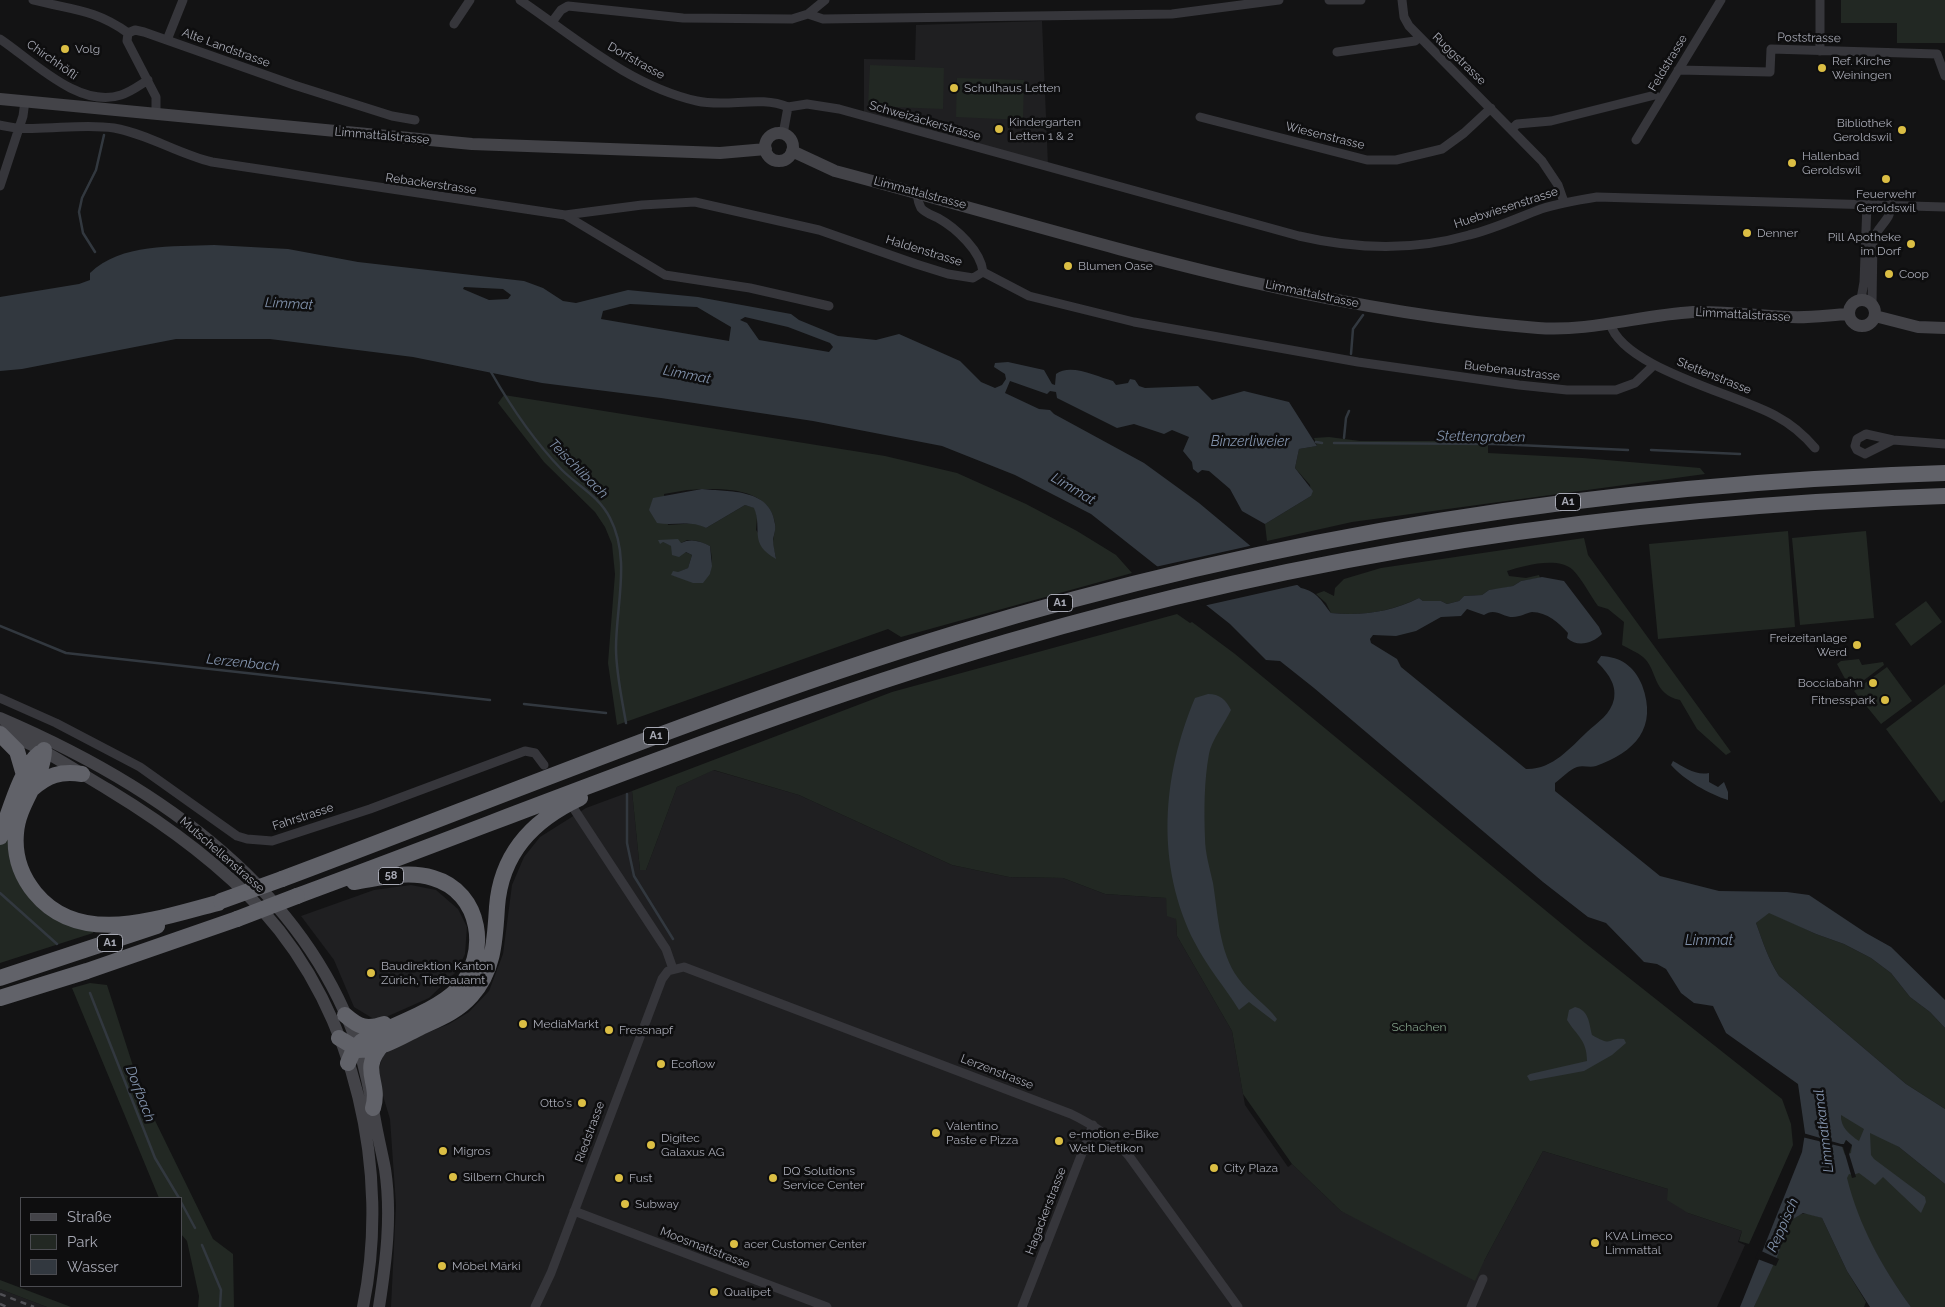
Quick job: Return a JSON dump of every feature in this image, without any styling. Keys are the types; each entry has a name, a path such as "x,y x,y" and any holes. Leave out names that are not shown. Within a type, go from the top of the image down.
{"highway":[{"name":"A1","path":"0,978 125,938 654,737 795,686 958,632 1116,588 1319,542 1422,523 1564,502 1704,487 1818,478 1945,473"},
{"name":"A1","path":"0,998 114,962 320,888 653,760 947,660 1139,606 1343,561 1472,539 1603,521 1707,510 1878,498 1945,496"},
{"path":"0,732 17,751 24,775"},
{"path":"339,1038 354,1052 382,1045 452,1013 470,998 480,986 492,957 498,893 504,871 514,849 533,827 565,805 677,761 720,738"},
{"path":"0,836 24,775 35,756 44,750"},
{"path":"44,750 43,759 20,814 16,830 19,861 24,876 37,896 62,915 85,922 124,924 219,902"},
{"path":"30,791 52,775 67,772 82,774"},
{"name":"58","path":"320,888 393,876 416,875 446,883 462,897 477,926 478,944 475,961 468,977 442,1002 417,1013 368,1029 361,1028 345,1015"},
{"name":"58","path":"354,1052 417,1013"},
{"path":"373,1108 376,1098 370,1064 374,1054 382,1045"}],"main road":[{"name":"Limmattalstrasse","path":"0,99 502,146 720,153 766,149"},
{"path":"783,134 790,139 792,152 786,158 778,160 770,157 766,149 770,137 783,134"},
{"name":"Limmattalstrasse","path":"792,152 835,171 1198,270 1335,300 1444,317 1538,328 1573,328 1703,312 1792,318 1848,314"},
{"path":"1870,306 1870,323 1858,326 1851,321 1848,314 1853,302 1870,306 1918,327 1945,328"},
{"name":"Mutschellenstrasse","path":"0,718 37,734 114,774 193,826 253,879 276,904 302,938 345,1015 354,1052 373,1108 385,1170 387,1195 386,1263 371,1306"},
{"name":"Mutschellenstrasse","path":"0,732 44,750 135,806 181,838 230,880 263,911 299,959 325,1006 339,1038"},
{"path":"37,734 44,750 63,747"},
{"name":"Mutschellenstrasse","path":"354,1052 374,1195 371,1306"}],"street":[{"name":"Alte Landstrasse","path":"33,0 68,6 101,16 128,33 135,30 294,85 392,116 414,120"},
{"path":"167,40 183,0"},
{"path":"454,24 470,0"},
{"name":"Dorfstrasse","path":"520,0 609,62 643,82 681,97 724,105 778,103 788,107"},
{"path":"552,22 561,10 568,6 683,18 792,19 808,14 825,0"},
{"path":"808,14 830,19 1172,14 1279,0"},
{"path":"1329,0 1361,0"},
{"name":"Ruggstrasse","path":"1402,0 1404,17 1419,38 1512,129 1551,172 1564,202"},
{"name":"Feldstrasse","path":"1636,140 1721,0"},
{"path":"1820,0 1820,51"},
{"path":"128,33 127,41 156,97 156,114"},
{"path":"1337,52 1415,41 1419,38"},
{"name":"Chirchhöfli","path":"0,39 62,84 84,94 112,97 123,94 148,80"},
{"name":"Poststrasse","path":"1678,70 1770,72 1771,49 1937,54 1945,76"},
{"path":"1512,129 1517,124 1551,121 1655,95"},
{"path":"0,186 24,116 25,101"},
{"name":"Schweizäckerstrasse","path":"788,107 813,104 838,109 1200,209"},
{"path":"783,134 788,107"},
{"name":"Wiesenstrasse","path":"1200,117 1367,160 1396,160 1442,149 1464,133 1491,108"},
{"name":"Rebackerstrasse","path":"0,125 18,129 95,126 114,128 135,133 192,157 212,162 565,216 665,275 750,288 829,306"},
{"path":"918,193 917,199 922,209 951,227 963,239 978,257 983,272"},
{"name":"Huebwiesenstrasse","path":"1200,209 1326,242 1396,247 1468,236 1564,202 1609,196 1945,207"},
{"name":"Haldenstrasse","path":"565,216 642,205 695,202 819,230 948,274 973,278 983,272"},
{"path":"1866,204 1864,282 1870,306"},
{"path":"1870,306 1874,236 1888,221 1892,204"},
{"name":"Buebenaustrasse","path":"983,272 1030,296 1134,322 1358,362 1519,386 1588,391 1626,388 1635,384 1654,365"},
{"name":"Stettenstrasse","path":"1610,322 1618,340 1654,365 1775,415 1805,437 1815,448"},
{"path":"1893,440 1945,444"},
{"name":"Fahrstrasse","path":"0,698 56,723 122,757 178,792 238,836 260,841 272,841 370,810 525,751 535,752 544,765"},
{"path":"574,809 666,949 672,969"},
{"name":"Lerzenstrasse","path":"672,969 690,968 1071,1114 1093,1125 1111,1137 1129,1156 1238,1307"},
{"name":"Riedstrasse","path":"535,1307 548,1281 657,990 664,975 672,969"},
{"name":"Hagackerstrasse","path":"1022,1307 1093,1125"},
{"name":"Moosmattstrasse","path":"574,1211 828,1307"},
{"path":"1472,1307 1483,1279"}],"shaded area":[{"name":"Schulhaus Letten","path":"1042,21 1048,165 864,116 864,59 915,60 916,25"},
{"path":"713,770 799,795 952,865 1009,877 1063,878 1105,894 1166,898 1168,911 1176,919 1177,936 1232,1031 1245,1105 1288,1167 1292,1164 1341,1211 1484,1261 1543,1151 1668,1189 1688,1213 1742,1231 1738,1242 1745,1245 1717,1307 391,1307 396,1205 390,1119 377,1076 383,1055 399,1044 449,1024 469,1012 489,991 503,954 512,885 524,857 540,837 586,808 632,791 640,870 646,870 677,787"},
{"path":"411,885 436,890 458,909 467,927 465,954 457,971 429,998 377,1021 354,1007 334,960 301,916 374,890"},
{"path":"0,1289 47,1307 0,1307"}],"green space":[{"path":"1841,0 1945,0 1945,43 1897,43 1897,23 1841,23"},
{"path":"870,65 944,68 943,109 868,106"},
{"path":"957,78 1024,80 1023,120 956,117"},
{"path":"504,395 885,456 957,473 1026,504 1077,531 1116,555 1132,573 901,637 888,629 617,725 608,663 615,574 612,544 605,527 595,512 544,462 498,403","holes":["712,489 740,492 752,495 763,502 771,511 775,523 773,543 776,558 756,530 757,517 755,508 745,505 706,528 697,523 668,525 664,494 687,490","687,540 698,541 710,546 712,559 710,574 682,578 672,575 688,568 692,555 663,542 681,543"]},
{"path":"1329,437 1360,441 1488,441 1488,453 1583,458 1700,468 1705,474 1352,522 1267,541 1265,524 1311,496 1310,485 1295,468 1299,449 1317,446 1314,438"},
{"path":"1788,531 1795,627 1658,639 1649,544"},
{"path":"1866,531 1874,618 1800,625 1792,538"},
{"path":"1584,538 1588,555 1731,752 1726,755 1697,729 1680,700 1671,697 1660,687 1648,662 1636,652 1622,645 1624,622 1608,609 1598,606 1583,582 1573,570 1566,566 1540,563 1522,567 1507,571 1509,576 1526,578 1539,575 1540,578 1521,581 1513,586 1489,590 1482,595 1464,596 1459,601 1447,604 1441,601 1423,601 1419,598 1397,607 1376,612 1354,614 1331,613 1326,603 1316,594 1324,591 1334,596 1335,588 1344,579 1381,568"},
{"path":"1926,601 1942,622 1911,646 1895,624"},
{"name":"Schachen","path":"1177,614 1190,623 1192,622 1235,654 1585,943 1782,1099 1791,1124 1793,1145 1749,1244 1739,1241 1742,1231 1688,1213 1667,1200 1668,1189 1543,1151 1475,1281 1341,1211 1292,1164 1243,1094 1232,1031 1177,936 1176,919 1167,916 1166,898 1105,894 1063,878 1009,877 952,865 799,795 714,770 677,787 646,870 640,870 632,791 892,692"},
{"path":"1859,659 1862,665 1883,662 1884,665 1851,690 1837,664 1841,661"},
{"name":"Fitnesspark","path":"1887,667 1912,701 1881,724 1854,691"},
{"path":"1945,684 1945,800 1941,803 1886,729"},
{"path":"24,781 17,808 18,875 93,930 93,933 0,963 0,845"},
{"path":"1769,912 1816,934 1844,944 1871,958 1891,973 1910,997 1930,1012 1945,1028 1945,1109 1906,1084 1779,976 1769,957 1756,923"},
{"path":"90,983 107,985 142,1094 213,1239 233,1254 234,1307 198,1307 199,1296 187,1241 182,1235 182,1197 159,1197 72,988"},
{"path":"1841,1114 1899,1147 1945,1184 1945,1307 1911,1307 1882,1264 1858,1216 1849,1192 1840,1140"},
{"path":"1807,1213 1822,1218 1847,1271 1866,1302 1864,1307 1754,1307 1787,1228 1796,1215"},
{"path":"0,1280 71,1307 47,1307 0,1289"}],"water":[{"name":"Limmat","path":"214,245 288,249 358,262 524,281 543,288 563,301 576,303 628,290 698,297 791,314 799,320 838,336 876,340 899,334 960,361 981,382 995,388 1002,385 1006,379 1005,374 994,367 995,363 1008,362 1044,370 1052,384 1055,385 1056,374 1062,371 1076,370 1113,381 1116,385 1128,383 1130,379 1135,380 1139,386 1145,388 1198,386 1212,400 1244,391 1289,402 1317,446 1299,449 1295,468 1313,491 1311,496 1265,524 1242,511 1230,489 1209,471 1202,470 1198,473 1193,469 1192,462 1183,451 1189,437 1172,430 1164,434 1134,424 1117,428 1057,398 1056,392 1050,391 1047,394 1010,381 1005,393 1039,409 1050,410 1054,414 1144,463 1199,503 1301,588 1316,595 1331,613 1354,614 1376,612 1398,607 1419,598 1423,601 1441,601 1447,604 1459,601 1464,596 1482,595 1489,590 1513,586 1521,581 1542,577 1564,581 1599,627 1602,634 1590,642 1581,644 1571,641 1567,638 1568,633 1557,622 1537,612 1509,617 1495,612 1484,615 1467,609 1461,616 1441,617 1416,631 1396,636 1373,635 1370,639 1371,643 1397,659 1401,667 1526,769 1544,766 1560,757 1600,721 1610,709 1615,694 1614,688 1608,674 1597,662 1601,656 1615,658 1626,664 1639,678 1646,700 1647,714 1645,726 1640,736 1632,746 1610,760 1596,766 1579,766 1571,770 1555,783 1555,791 1660,876 1719,891 1787,892 1809,895 1866,933 1891,947 1945,1000 1945,1028 1930,1012 1910,997 1891,973 1871,958 1844,944 1769,913 1756,923 1769,957 1779,976 1906,1084 1945,1109 1945,1184 1899,1147 1870,1133 1871,1155 1874,1159 1925,1197 1926,1202 1921,1213 1883,1177 1875,1185 1859,1173 1849,1174 1847,1178 1858,1213 1873,1246 1890,1277 1911,1307 1870,1307 1847,1271 1822,1218 1803,1213 1793,1219 1787,1228 1777,1257 1754,1307 1740,1307 1802,1152 1805,1133 1798,1084 1726,1033 1713,1006 1694,1003 1681,993 1666,969 1657,964 1644,962 1606,923 1588,917 1543,882 1314,688 1280,661 1266,660 1230,624 1091,514 1015,475 942,446 813,421 661,398 542,383 413,357 270,339 176,339 22,369 0,371 0,297 79,284 90,280 90,273 103,263 132,251 148,248","holes":["464,287 503,289 511,295 508,299 489,300 463,289","630,304 697,307 731,327 729,341 601,319 603,311","745,317 788,327 830,343 833,347 829,352 759,340 747,323 740,320","1841,1115 1864,1129 1859,1141 1849,1133 1842,1123","1846,1140 1852,1145 1851,1153 1845,1155 1841,1144 1844,1144"]},
{"path":"702,489 747,494 766,504 772,512 775,524 773,539 776,559 767,553 759,542 754,508 745,505 706,528 694,524 657,523 649,510 653,498"},
{"path":"678,539 681,543 696,541 710,546 712,566 710,574 703,583 693,583 671,575 673,571 678,572 688,568 692,555 686,552 679,557 672,555 671,546 663,542 660,544 658,540"},
{"path":"1208,694 1222,698 1231,710 1210,749 1205,796 1206,849 1220,932 1227,957 1238,978 1277,1019 1275,1022 1249,1002 1239,1010 1195,943 1182,913 1173,883 1169,852 1168,820 1175,758 1195,698"},
{"path":"1673,761 1695,772 1709,773 1709,782 1718,787 1724,782 1728,792 1728,800 1690,781 1676,771 1671,765"},
{"path":"1575,1007 1586,1014 1592,1035 1604,1041 1624,1039 1626,1043 1612,1055 1584,1071 1530,1081 1527,1076 1530,1074 1587,1061 1587,1054 1583,1043 1567,1020 1569,1010"}],"pier":[{"path":"1254,545 1301,584 1203,606 1155,567"},
{"path":"1803,1133 1841,1144 1844,1144 1846,1140 1852,1145 1849,1154 1856,1177 1852,1178 1843,1147 1802,1137"},
{"path":"1759,1250 1779,1259 1776,1266 1755,1258"}],"waterway":[{"path":"95,252 83,233 79,212 82,198 96,170 104,135"},
{"path":"1351,354 1353,329 1363,315"},
{"name":"Teischlibach","path":"491,372 515,411 552,459 568,476 600,503 610,518 616,533 621,565 616,657 626,723"},
{"path":"1344,438 1346,418 1349,411"},
{"name":"Stettengraben","path":"1316,442 1322,443"},
{"name":"Stettengraben","path":"1334,443 1495,444 1628,450"},
{"name":"Stettengraben","path":"1651,450 1740,454"},
{"name":"Lerzenbach","path":"0,626 66,653 490,700"},
{"name":"Lerzenbach","path":"524,704 606,713"},
{"name":"Teischlibach","path":"627,794 627,843 634,876 673,939"},
{"name":"Dorfbach","path":"0,893 57,944"},
{"name":"Dorfbach","path":"90,993 155,1158 178,1197"},
{"name":"Dorfbach","path":"182,1204 195,1228"},
{"name":"Dorfbach","path":"202,1245 221,1290 220,1307"}],"railway":[{"path":"0,1294 34,1307"},
{"path":"0,1304 7,1307"}],"place":[{"name":"Volg","path":"65,49"},
{"name":"Ref. Kirche Weiningen","path":"1822,68"},
{"name":"Schulhaus Letten","path":"954,88"},
{"name":"Kindergarten Letten 1 & 2","path":"999,129"},
{"name":"Bibliothek Geroldswil","path":"1902,130"},
{"name":"Hallenbad Geroldswil","path":"1792,163"},
{"name":"Feuerwehr Geroldswil","path":"1886,179"},
{"name":"Denner","path":"1747,233"},
{"name":"Pill Apotheke im Dorf","path":"1911,244"},
{"name":"Blumen Oase","path":"1068,266"},
{"name":"Coop","path":"1889,274"},
{"name":"Freizeitanlage Werd","path":"1857,645"},
{"name":"Bocciabahn","path":"1873,683"},
{"name":"Fitnesspark","path":"1885,700"},
{"name":"Baudirektion Kanton Zürich, Tiefbauamt","path":"371,973"},
{"name":"MediaMarkt","path":"523,1024"},
{"name":"Fressnapf","path":"609,1030"},
{"name":"Ecoflow","path":"661,1064"},
{"name":"Otto's","path":"582,1103"},
{"name":"Valentino Paste e Pizza","path":"936,1133"},
{"name":"e-motion e-Bike Welt Dietikon","path":"1059,1141"},
{"name":"Digitec Galaxus AG","path":"651,1145"},
{"name":"Migros","path":"443,1151"},
{"name":"City Plaza","path":"1214,1168"},
{"name":"Silbern Church","path":"453,1177"},
{"name":"Fust","path":"619,1178"},
{"name":"DQ Solutions Service Center","path":"773,1178"},
{"name":"Subway","path":"625,1204"},
{"name":"KVA Limeco Limmattal","path":"1595,1243"},
{"name":"acer Customer Center","path":"734,1244"},
{"name":"Möbel Märki","path":"442,1266"},
{"name":"Qualipet","path":"714,1292"}],"water label":[{"name":"Binzerliweier","path":"1250,442"},
{"name":"Limmatkanal","path":"1824,1131"},
{"name":"Reppisch","path":"1783,1225"}]}
